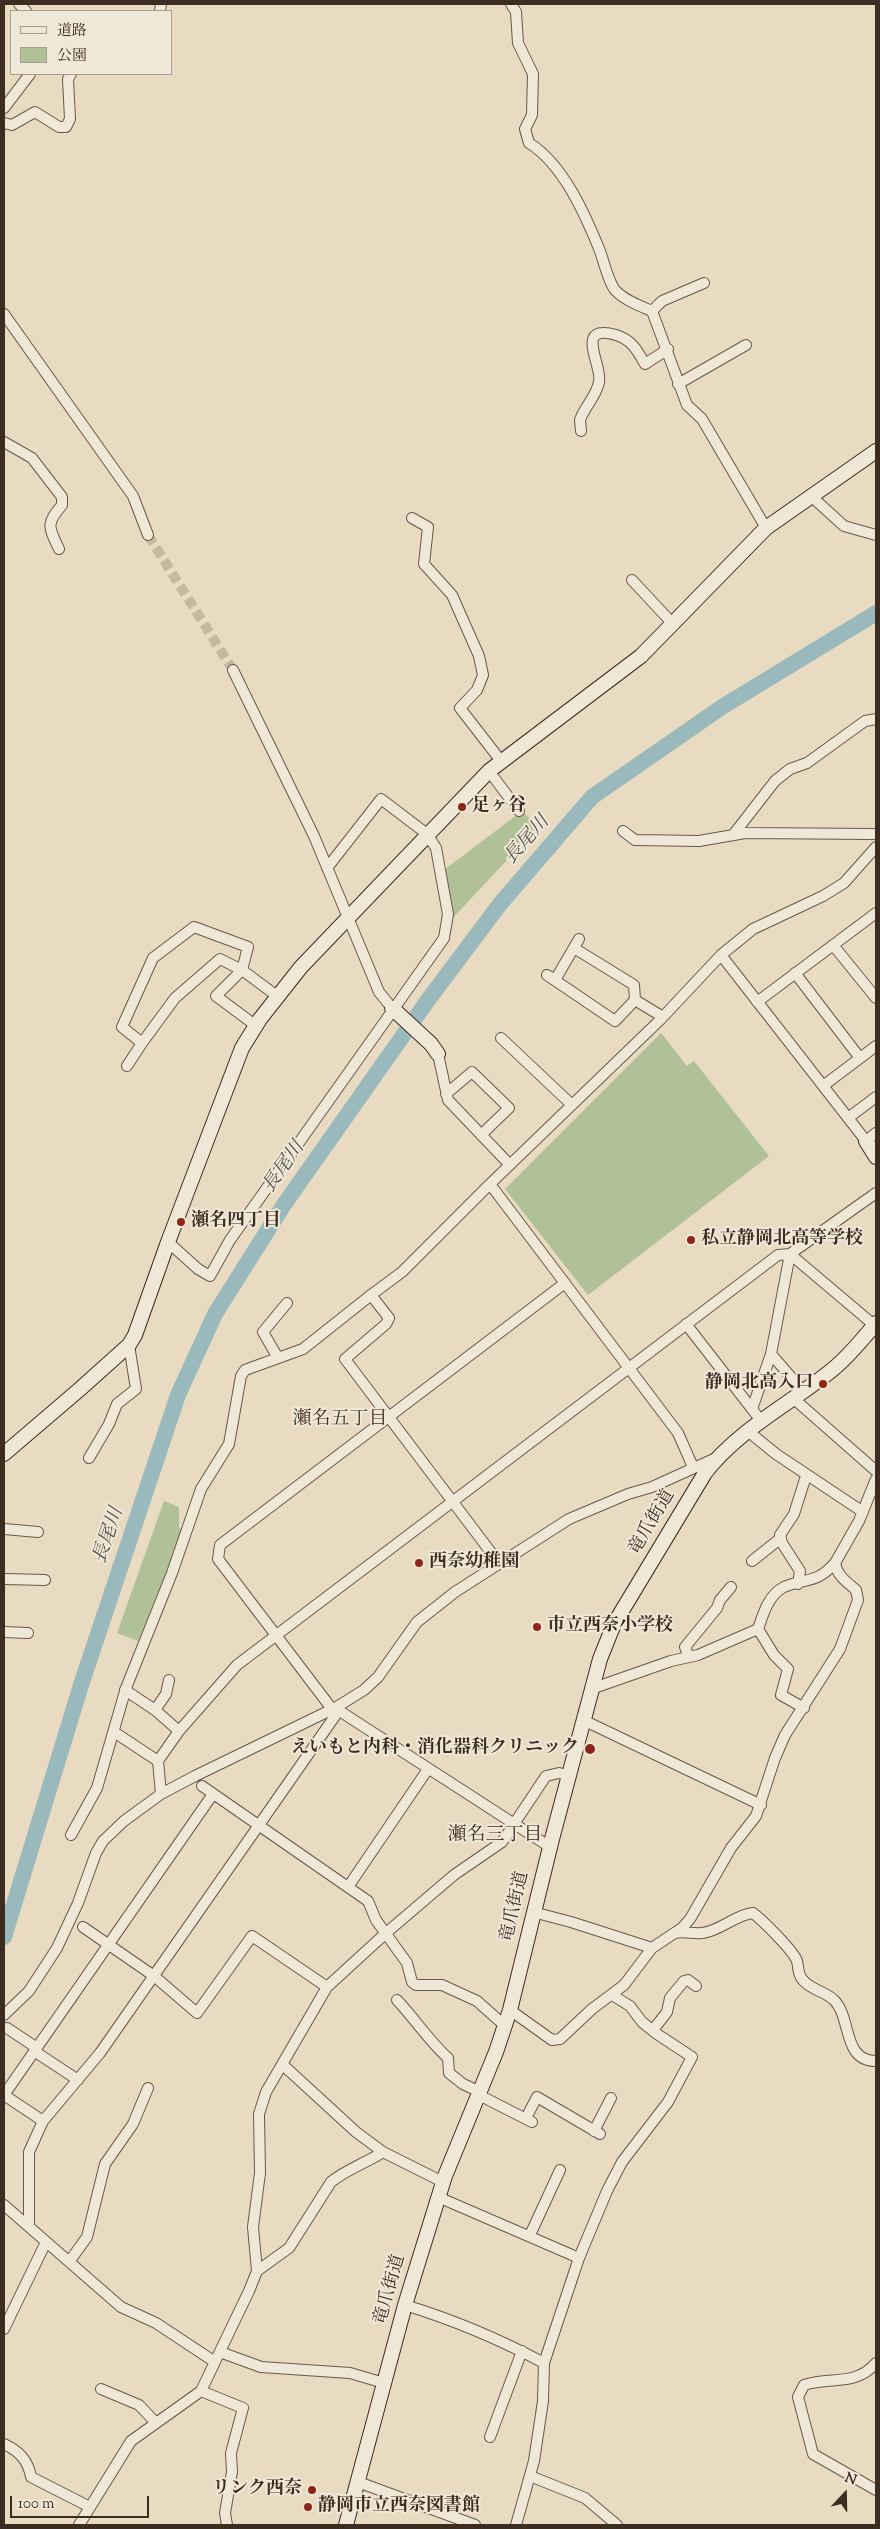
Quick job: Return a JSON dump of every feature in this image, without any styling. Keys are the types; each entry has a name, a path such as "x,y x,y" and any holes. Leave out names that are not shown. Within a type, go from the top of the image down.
{"street":[{"path":"511,4 516,12 518,43 533,74 532,114 525,129 529,143 544,152 556,166 591,229 615,290 634,303 652,311 668,349 678,384 688,404 702,419 766,528"},
{"path":"4,108 29,75"},
{"path":"4,122 12,124 35,112 59,127 66,127 70,119 68,79 70,75"},
{"path":"652,311 662,301 704,283"},
{"path":"4,314 133,496 148,535"},
{"path":"582,431 580,420 596,394 600,380 592,349 592,341 597,335 607,333 625,338 635,346 645,364 668,349"},
{"path":"678,384 746,345"},
{"path":"4,442 32,458 62,497 62,505 52,516 50,524 59,549"},
{"path":"4,1454 129,1344 135,1335 168,1242 242,1048 255,1025 301,967 427,834 501,761 641,656 766,528 876,451"},
{"path":"812,496 844,526 876,535"},
{"path":"412,518 428,526 424,564 452,594 479,656 483,675 477,690 460,708 501,761"},
{"path":"632,580 673,624"},
{"path":"233,670 287,779 379,992 392,1008 431,1044 438,1054 446,1094 456,1110 510,1165"},
{"path":"733,835 775,781 790,770 807,763 865,721 876,719"},
{"path":"489,772 519,811"},
{"path":"168,1242 198,1269 210,1276 230,1240 392,1008 444,938 448,914 436,848 427,834 382,799 327,868"},
{"path":"623,831 635,840 699,841 745,833 876,834"},
{"path":"71,1835 98,1788 125,1690 172,1573 201,1489 228,1444 241,1376 245,1370 302,1349 314,1342 402,1272 663,1017 702,973 721,955 752,929 824,896 844,882 876,846"},
{"path":"757,1002 876,913"},
{"path":"142,1043 122,1026 153,958 194,927 248,947 242,970 216,996 255,1025"},
{"path":"576,943 634,985 635,1000 615,1021 551,977 576,943"},
{"path":"833,945 876,998"},
{"path":"721,955 848,1118 871,1137 876,1157"},
{"path":"128,1066 174,998 220,959 242,970 277,996"},
{"path":"795,973 860,1058"},
{"path":"635,1000 663,1017"},
{"path":"501,1038 572,1105"},
{"path":"823,1086 876,1046"},
{"path":"446,1094 472,1072 509,1108 481,1135"},
{"path":"848,1118 876,1097"},
{"path":"490,1184 678,1433 694,1467"},
{"path":"161,1794 158,1761 179,1731 237,1665 778,1255 790,1254 876,1193"},
{"path":"790,1254 873,1331"},
{"path":"752,1409 771,1354 790,1254"},
{"path":"550,1847 514,1826 334,1709 218,1559 220,1545 565,1283"},
{"path":"371,1295 389,1318 386,1324 345,1359 499,1563"},
{"path":"278,1358 263,1332 287,1303"},
{"path":"686,1324 761,1421"},
{"name":"竜爪街道","path":"346,2525 405,2305 438,2197 478,2092 496,2052 510,2010 533,1912 570,1776 591,1689 614,1624 705,1473 717,1457 761,1421 833,1369 873,1331"},
{"path":"89,1458 109,1424 117,1404 136,1389 129,1344"},
{"path":"771,1354 798,1395 876,1471"},
{"path":"749,1432 806,1476 862,1512"},
{"path":"4,2016 30,1991 57,1948 78,1903 96,1853 103,1841 124,1821 161,1794 334,1709 364,1690 378,1677 416,1622 455,1592 569,1519 628,1494 652,1487 717,1457"},
{"path":"752,1561 781,1538 784,1527 794,1514 806,1476"},
{"path":"591,1689 671,1661 689,1657 758,1630 766,1607 783,1588 823,1576 835,1563 862,1512 876,1478"},
{"path":"4,1529 38,1532"},
{"path":"781,1538 800,1571 798,1584"},
{"path":"510,2010 552,2040 560,2039 592,2009 624,1985 652,1948 682,1928 695,1912 731,1848 756,1816 775,1758 785,1735 840,1649 858,1600 856,1590 836,1571 835,1563"},
{"path":"4,1579 45,1580"},
{"path":"689,1657 685,1647 732,1587"},
{"path":"758,1630 774,1656 788,1669 781,1695 804,1708"},
{"path":"4,1632 28,1633"},
{"path":"155,1710 166,1694 169,1680"},
{"path":"125,1690 155,1710 179,1731"},
{"path":"30,2227 29,2152 43,2121 100,2053 335,1716 334,1709"},
{"path":"583,1720 761,1805"},
{"path":"114,1732 158,1761"},
{"path":"348,1887 428,1769"},
{"path":"257,2271 252,2227 260,2173 259,2114 266,2092 327,1987 454,1875 502,1842 546,1776 559,1773 570,1776"},
{"path":"202,1786 368,1901 376,1920 407,1963 412,1982 416,1985 442,1985 477,2001 504,2025"},
{"path":"43,2121 4,2095 214,1794"},
{"path":"533,1912 652,1948"},
{"path":"672,1934 702,1933 718,1928 742,1914 753,1913 783,1941 797,1960 797,1971 803,1980 834,2000 840,2010 852,2047 859,2056 868,2061 876,2061"},
{"path":"83,1927 154,1976 197,2014 252,1936 327,1987"},
{"path":"653,2030 667,2012 670,1998 684,1981 688,1980 696,1986"},
{"path":"516,2525 530,2476 543,2402 544,2364 579,2258 607,2191 622,2162 668,2102 692,2057 653,2030 630,2006 612,1995"},
{"path":"397,2000 413,2017 432,2044 448,2058 449,2073 463,2084 529,2120 537,2098 597,2133 612,2098"},
{"path":"7,2028 78,2080"},
{"path":"283,2065 356,2132 383,2152 443,2182"},
{"path":"69,2262 87,2237 105,2164 133,2124 148,2088"},
{"path":"79,2525 131,2441 201,2391 257,2271 289,2248 331,2182 341,2174 365,2164 383,2152"},
{"path":"530,2235 560,2170"},
{"path":"438,2197 530,2235 579,2258"},
{"path":"4,2204 121,2307 156,2323 215,2362"},
{"path":"4,2329 46,2242"},
{"path":"405,2305 447,2318 502,2340 544,2364"},
{"path":"220,2352 261,2367 350,2373 384,2383"},
{"path":"490,2437 522,2352"},
{"path":"876,2364 866,2374 857,2378 814,2381 804,2385 798,2397 813,2454 859,2478 876,2490"},
{"path":"101,2389 139,2405 156,2423"},
{"path":"201,2391 243,2408 231,2453 232,2472 225,2513 227,2525"},
{"path":"4,2444 14,2449 29,2464 30,2478 90,2507"},
{"path":"530,2476 585,2498 617,2525"},
{"path":"358,2482 448,2521 475,2525"}],"green space":[{"path":"522,811 538,827 450,921 449,892 444,870"},
{"path":"661,1033 687,1066 694,1061 769,1156 588,1295 505,1189"},
{"path":"164,1501 179,1507 179,1528 183,1530 138,1641 117,1633"}],"waterway":[{"name":"長尾川","path":"4,1937 81,1685 178,1395 215,1314 283,1206 428,1000 500,904 592,797 722,707 876,613"}],"tunnel":[{"path":"148,535 233,670"}],"place":[{"name":"足ヶ谷","path":"462,807"},
{"name":"瀬名四丁目","path":"181,1222"},
{"name":"私立静岡北高等学校","path":"691,1240"},
{"name":"静岡北高入口","path":"823,1384"},
{"name":"西奈幼稚園","path":"419,1563"},
{"name":"市立西奈小学校","path":"537,1627"},
{"name":"えいもと内科・消化器科クリニック","path":"590,1749"},
{"name":"リンク西奈","path":"312,2490"},
{"name":"静岡市立西奈図書館","path":"308,2507"}],"district":[{"name":"瀬名五丁目","path":"340,1421"},
{"name":"瀬名三丁目","path":"495,1837"}]}
